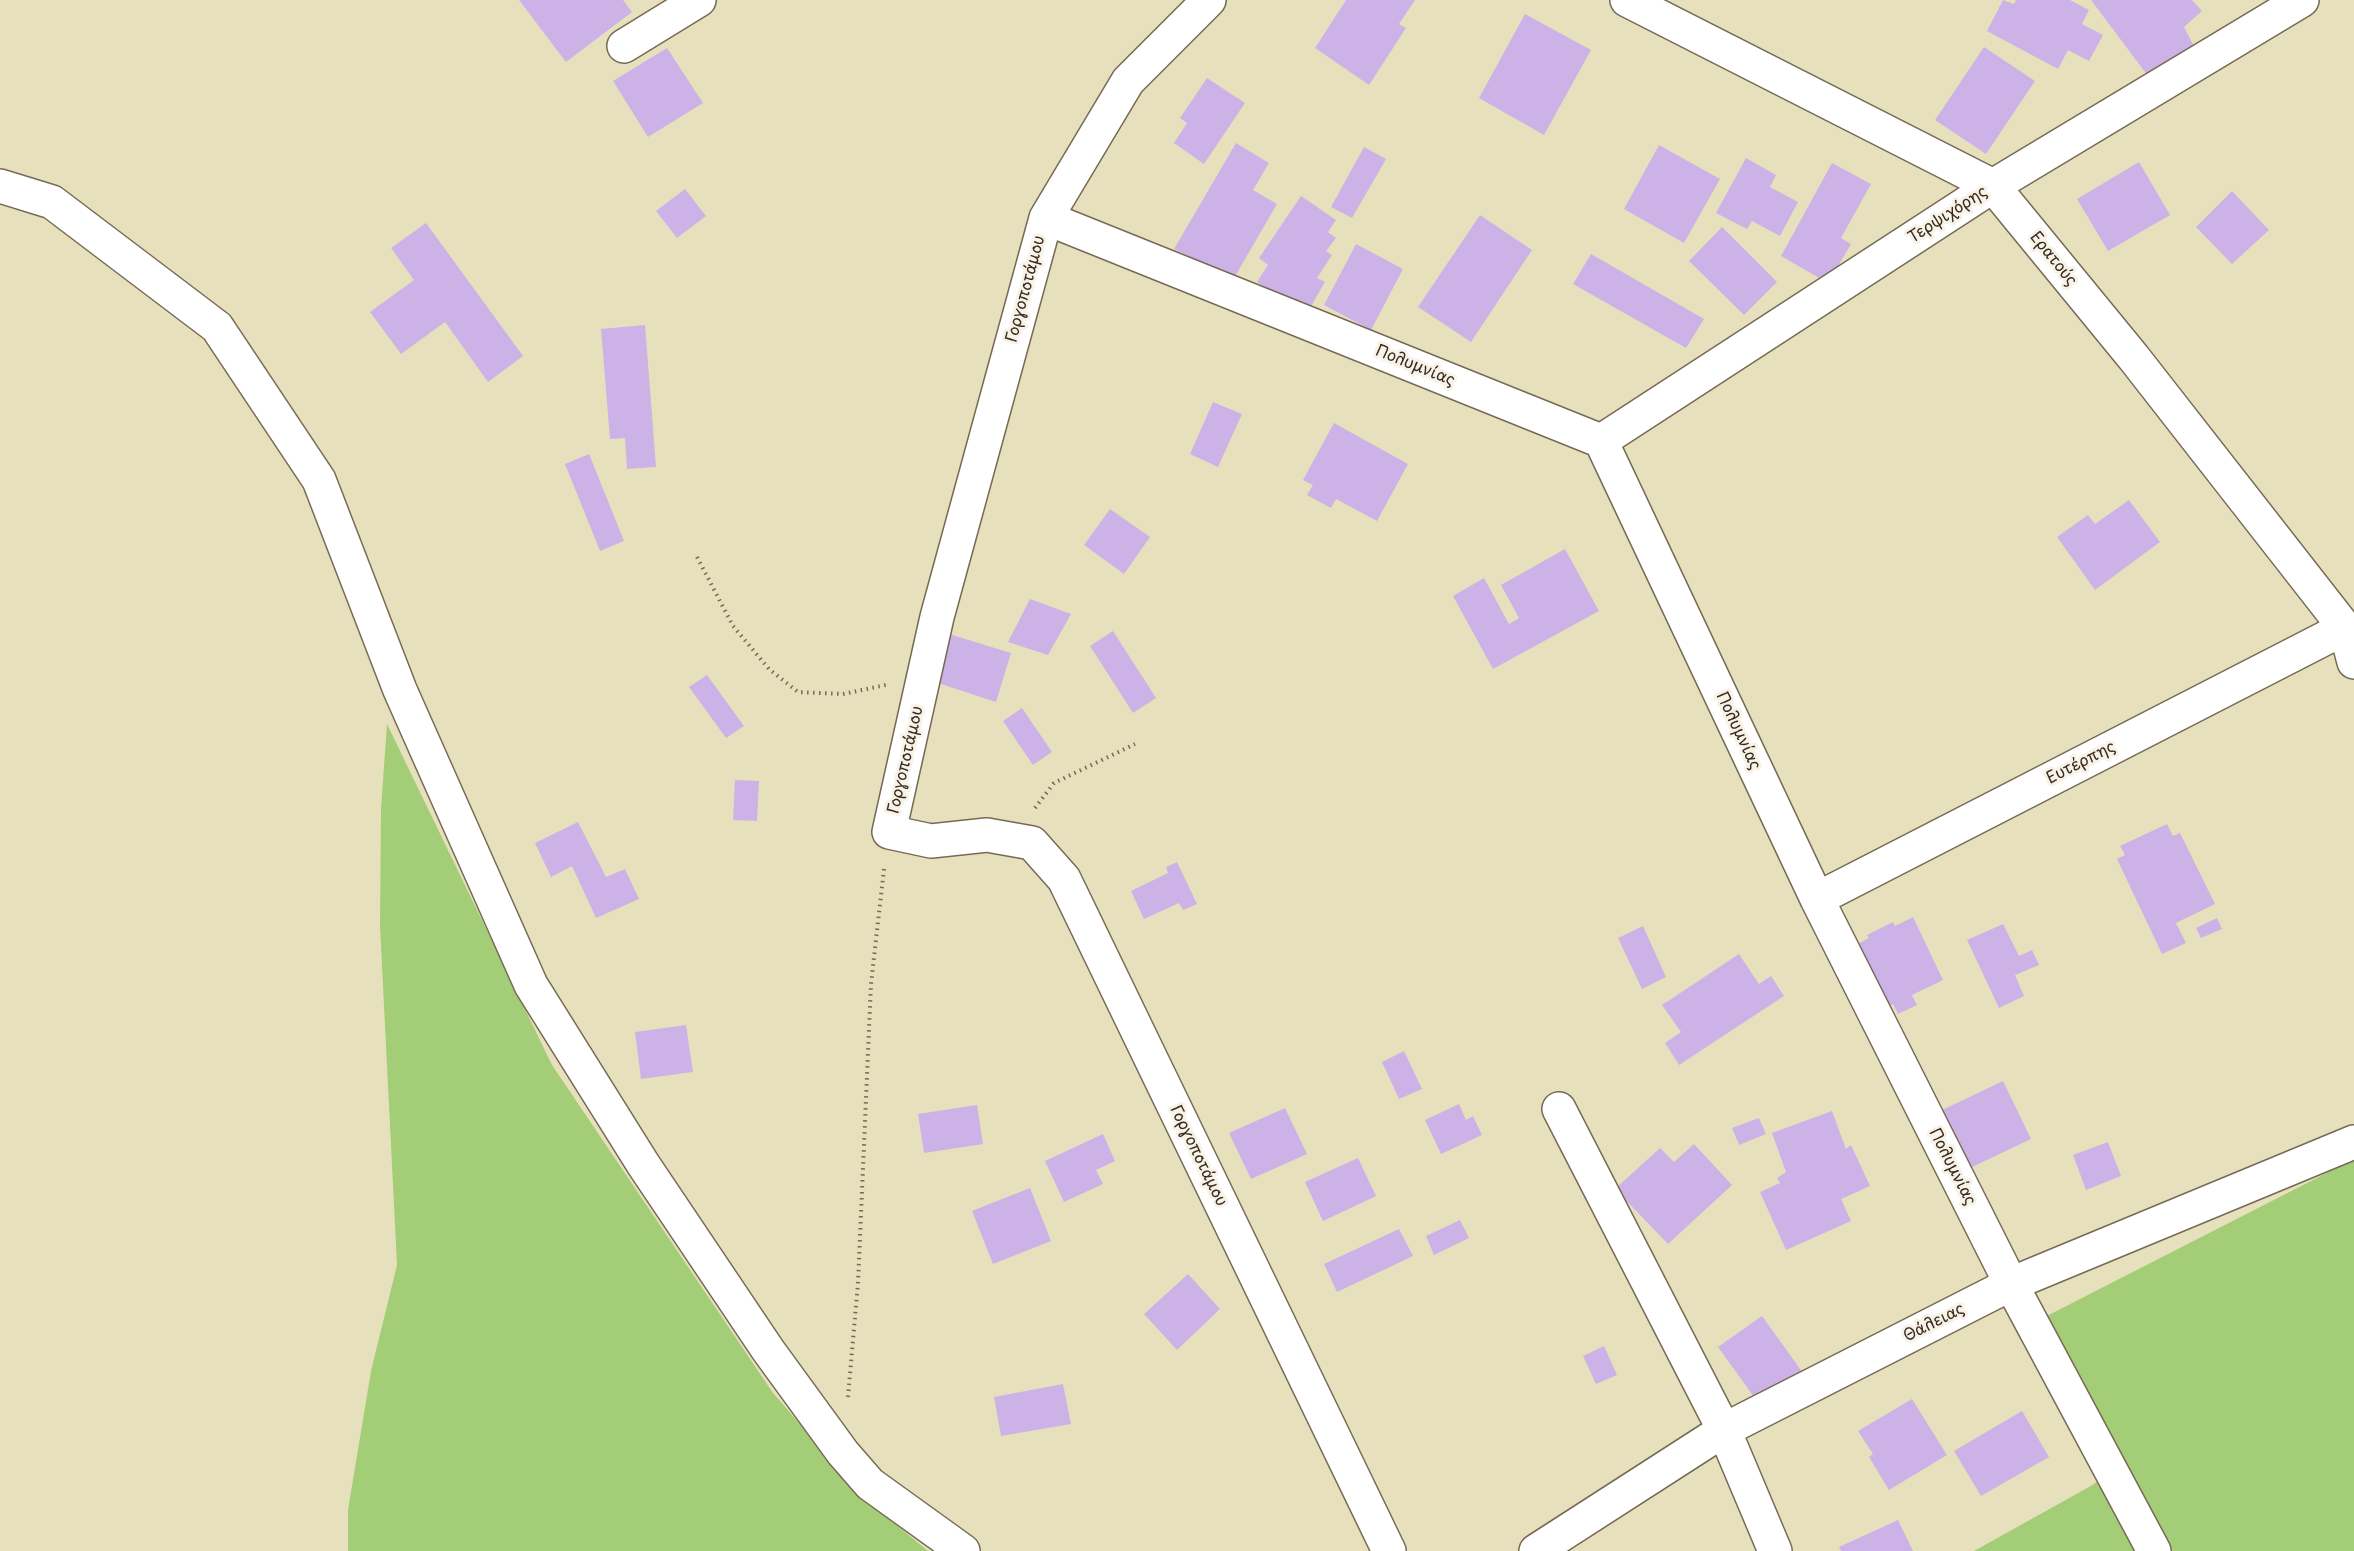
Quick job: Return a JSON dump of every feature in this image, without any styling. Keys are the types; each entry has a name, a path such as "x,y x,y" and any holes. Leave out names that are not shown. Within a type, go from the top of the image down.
{"street":[{"path":"624,46 699,0"},
{"name":"Γοργοποτάμου","path":"1209,0 1128,81 1046,218 938,617 889,832 931,841 987,835 1032,843 1064,879 1389,1551"},
{"name":"Ερατούς","path":"1628,0 1993,186 2134,358 2345,628 2354,662"},
{"name":"Τερψιχόρης","path":"1601,441 1993,186 2302,0"},
{"path":"0,186 52,202 217,327 319,480 400,690 531,985 643,1164 768,1350 843,1453 870,1484 963,1551"},
{"name":"Πολυμνίας","path":"1046,218 1601,441 1817,899 2011,1284 2154,1551"},
{"name":"Ευτέρπης","path":"1817,899 2345,628"},
{"path":"1559,1109 1724,1430 1776,1551"},
{"name":"Θάλειας","path":"1536,1551 1724,1430 2011,1284 2354,1142"}],"path":[{"path":"697,557 733,626 769,669 798,692 843,694 925,678"},
{"path":"1018,840 1038,803 1054,783 1136,744"},
{"path":"843,1453 858,1283 871,984 889,832"}],"green space":[{"path":"387,724 552,1065 773,1393 865,1499 928,1551 348,1551 348,1510 371,1371 397,1265 380,926 381,809"},
{"path":"2354,1159 2354,1551 1974,1551 2117,1469 2033,1323"}],"building":[{"path":"519,0 623,0 632,12 566,62"},
{"path":"1346,0 1415,0 1399,24 1406,28 1369,85 1315,48"},
{"path":"2003,0 2014,4 2016,0 2070,0 2089,10 2082,24 2103,35 2089,61 2068,50 2058,69 1987,31"},
{"path":"2091,0 2192,0 2202,11 2184,27 2195,48 2151,80"},
{"path":"1525,14 1591,50 1544,135 1479,98"},
{"path":"1984,47 2035,81 1986,154 1935,120"},
{"path":"667,48 703,103 648,137 613,81"},
{"path":"1207,78 1245,103 1204,164 1174,143 1187,123 1180,118"},
{"path":"1236,143 1269,163 1253,190 1277,204 1234,278 1174,249"},
{"path":"1659,145 1720,179 1684,243 1624,209"},
{"path":"1364,147 1386,159 1352,218 1331,207"},
{"path":"1746,158 1776,175 1770,187 1798,202 1780,236 1752,221 1747,229 1716,213"},
{"path":"2139,162 2170,215 2108,251 2077,199"},
{"path":"1832,163 1871,184 1841,238 1851,244 1828,283 1781,256"},
{"path":"685,189 706,216 677,238 656,211"},
{"path":"2232,191 2269,230 2232,264 2196,227"},
{"path":"1301,196 1336,220 1328,232 1336,238 1326,251 1332,255 1317,278 1325,282 1307,313 1257,282 1268,265 1259,258"},
{"path":"1480,215 1532,250 1471,342 1418,307"},
{"path":"426,223 523,356 488,382 445,322 401,354 370,312 414,280 391,248"},
{"path":"1722,227 1777,282 1744,315 1689,261"},
{"path":"1356,244 1403,269 1371,330 1324,305"},
{"path":"1591,254 1704,319 1686,348 1573,284"},
{"path":"645,325 656,467 627,469 625,438 610,439 601,329"},
{"path":"1213,402 1242,414 1218,467 1190,454"},
{"path":"1334,423 1408,464 1377,521 1336,499 1331,508 1307,495 1313,485 1303,480"},
{"path":"589,454 624,541 600,551 565,464"},
{"path":"2129,500 2160,542 2095,590 2057,537 2088,515 2095,524"},
{"path":"1110,509 1150,537 1124,574 1084,545"},
{"path":"1565,549 1599,611 1493,669 1453,596 1484,578 1509,624 1519,618 1501,585"},
{"path":"1030,599 1071,614 1048,655 1008,642"},
{"path":"1113,631 1156,698 1133,713 1090,646"},
{"path":"949,634 1011,653 996,702 935,682"},
{"path":"707,675 744,726 726,738 689,687"},
{"path":"1022,708 1052,752 1033,765 1003,721"},
{"path":"735,780 759,781 757,821 733,820"},
{"path":"578,822 606,877 625,869 639,899 596,918 572,866 551,877 535,843"},
{"path":"2167,824 2173,836 2180,833 2215,904 2176,923 2186,943 2162,954 2117,859 2125,855 2120,846"},
{"path":"1177,862 1197,904 1183,910 1179,903 1144,919 1131,891 1168,873 1166,867"},
{"path":"1913,917 1943,980 1912,995 1917,1005 1898,1014 1893,1004 1885,1008 1854,946 1869,938 1867,935 1893,922 1895,926"},
{"path":"2217,918 2222,929 2201,938 2196,928"},
{"path":"2003,924 2019,956 2032,950 2039,965 2015,975 2024,996 1999,1008 1967,940"},
{"path":"1643,926 1666,977 1642,989 1618,938"},
{"path":"1739,954 1759,984 1771,976 1784,996 1679,1065 1665,1043 1681,1032 1662,1005"},
{"path":"686,1025 693,1072 641,1079 635,1032"},
{"path":"1404,1051 1422,1089 1399,1099 1382,1062"},
{"path":"2003,1081 2031,1139 1968,1169 1940,1111"},
{"path":"1459,1104 1466,1120 1473,1116 1482,1135 1441,1154 1425,1120"},
{"path":"977,1105 983,1144 924,1153 918,1114"},
{"path":"1285,1108 1307,1154 1251,1179 1229,1133"},
{"path":"1832,1111 1846,1149 1851,1145 1870,1186 1841,1199 1851,1221 1786,1250 1760,1192 1780,1183 1777,1178 1786,1172 1772,1133"},
{"path":"1759,1118 1766,1134 1739,1145 1732,1128"},
{"path":"1103,1134 1115,1161 1096,1170 1103,1184 1064,1202 1045,1161"},
{"path":"2108,1142 2121,1176 2086,1190 2073,1155"},
{"path":"1694,1144 1732,1185 1668,1244 1615,1189 1660,1148 1674,1162"},
{"path":"1358,1158 1376,1196 1323,1221 1305,1182"},
{"path":"1030,1188 1051,1241 993,1264 972,1211"},
{"path":"1460,1220 1469,1238 1434,1255 1426,1236"},
{"path":"1399,1229 1413,1256 1337,1292 1324,1264"},
{"path":"1188,1274 1220,1309 1177,1350 1144,1314"},
{"path":"1762,1316 1803,1373 1762,1408 1718,1347"},
{"path":"1604,1346 1617,1375 1596,1384 1583,1356"},
{"path":"1063,1384 1071,1424 1001,1436 994,1397"},
{"path":"1912,1399 1947,1455 1889,1490 1869,1457 1873,1454 1858,1431"},
{"path":"2022,1411 2049,1457 1981,1496 1954,1451"},
{"path":"1898,1520 1913,1551 1841,1551 1839,1547"}]}
